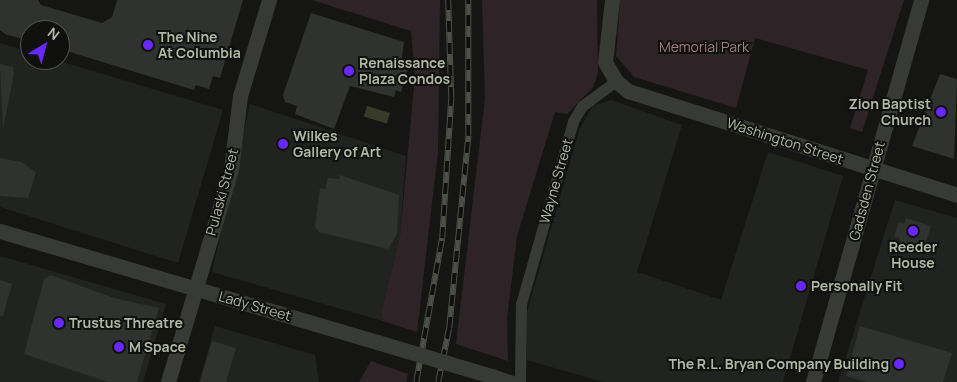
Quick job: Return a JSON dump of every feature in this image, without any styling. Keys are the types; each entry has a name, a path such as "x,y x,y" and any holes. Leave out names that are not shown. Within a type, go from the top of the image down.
{"street":[{"name":"Pulaski Street","path":"168,382 231,169 240,96 269,0"},
{"path":"612,0 604,50 616,81"},
{"name":"Gadsden Street","path":"813,382 921,0"},
{"name":"Washington Street","path":"616,81 628,91 957,195"},
{"name":"Wayne Street","path":"520,382 521,304 573,121 582,106 616,81"},
{"name":"Lady Street","path":"0,231 510,382"}],"shaded area":[{"path":"0,43 20,49 20,70 70,70 70,64 223,110 178,263 0,207"},
{"path":"611,100 682,125 637,272 721,300 768,152 843,176 783,382 603,382 527,360 526,315 580,128 593,106"},
{"path":"250,104 406,156 400,236 381,312 383,321 212,272"},
{"path":"367,106 390,113 387,124 364,117"},
{"path":"895,200 957,218 957,382 838,382"},
{"path":"0,256 166,304 143,382 0,382"},
{"path":"215,326 315,355 319,382 199,382"}],"green space":[{"path":"312,0 440,0 438,152 417,332 383,321 381,312 400,236 415,76 411,31"},
{"path":"482,0 597,0 598,73 593,87 567,114 555,112 517,236 507,319 508,361 456,344 485,98"},
{"name":"Memorial Park","path":"620,0 904,0 862,132 850,128 868,70 755,38 736,108 634,77 616,56"},
{"path":"371,361 408,374 406,382 359,382"}],"building":[{"name":"The Nine At Columbia","path":"0,0 38,0 41,5 102,23 112,17 117,0 243,0 220,78 213,76 209,89 196,85 194,90 70,52 70,20 20,20 20,38 5,34 0,30"},
{"name":"Renaissance Plaza Condos","path":"311,13 404,42 401,66 408,68 401,92 396,90 394,97 350,86 334,129 295,114 297,106 285,102 283,95"},
{"path":"0,64 13,67 14,74 3,129"},
{"name":"Zion Baptist Church","path":"940,74 957,79 954,159 912,146"},
{"path":"0,158 21,162 36,172 28,198 0,196"},
{"path":"340,175 399,195 397,234 388,249 319,232 315,226 320,188 325,189 328,178 339,179"},
{"name":"Reeder House","path":"906,218 931,226 923,251 898,243 900,238 894,237 899,222 904,224"},
{"path":"51,275 114,298 159,308 137,382 108,382 24,354 44,279"},
{"path":"0,280 12,284 3,316 0,316"},
{"name":"The R.L. Bryan Company Building","path":"860,326 952,353 943,382 867,382 846,376"},
{"path":"212,341 236,348 226,382 200,382"}],"railway":[{"path":"416,382 442,238 451,98 448,0"},
{"path":"438,382 449,328 468,136 468,0"}],"place":[{"name":"The Nine At Columbia","path":"148,45"},
{"name":"Renaissance Plaza Condos","path":"349,71"},
{"name":"Zion Baptist Church","path":"941,112"},
{"name":"Wilkes Gallery of Art","path":"283,144"},
{"name":"Reeder House","path":"913,231"},
{"name":"Personally Fit","path":"801,286"},
{"name":"Trustus Threatre","path":"59,323"},
{"name":"M Space","path":"119,347"},
{"name":"The R.L. Bryan Company Building","path":"899,364"}]}
